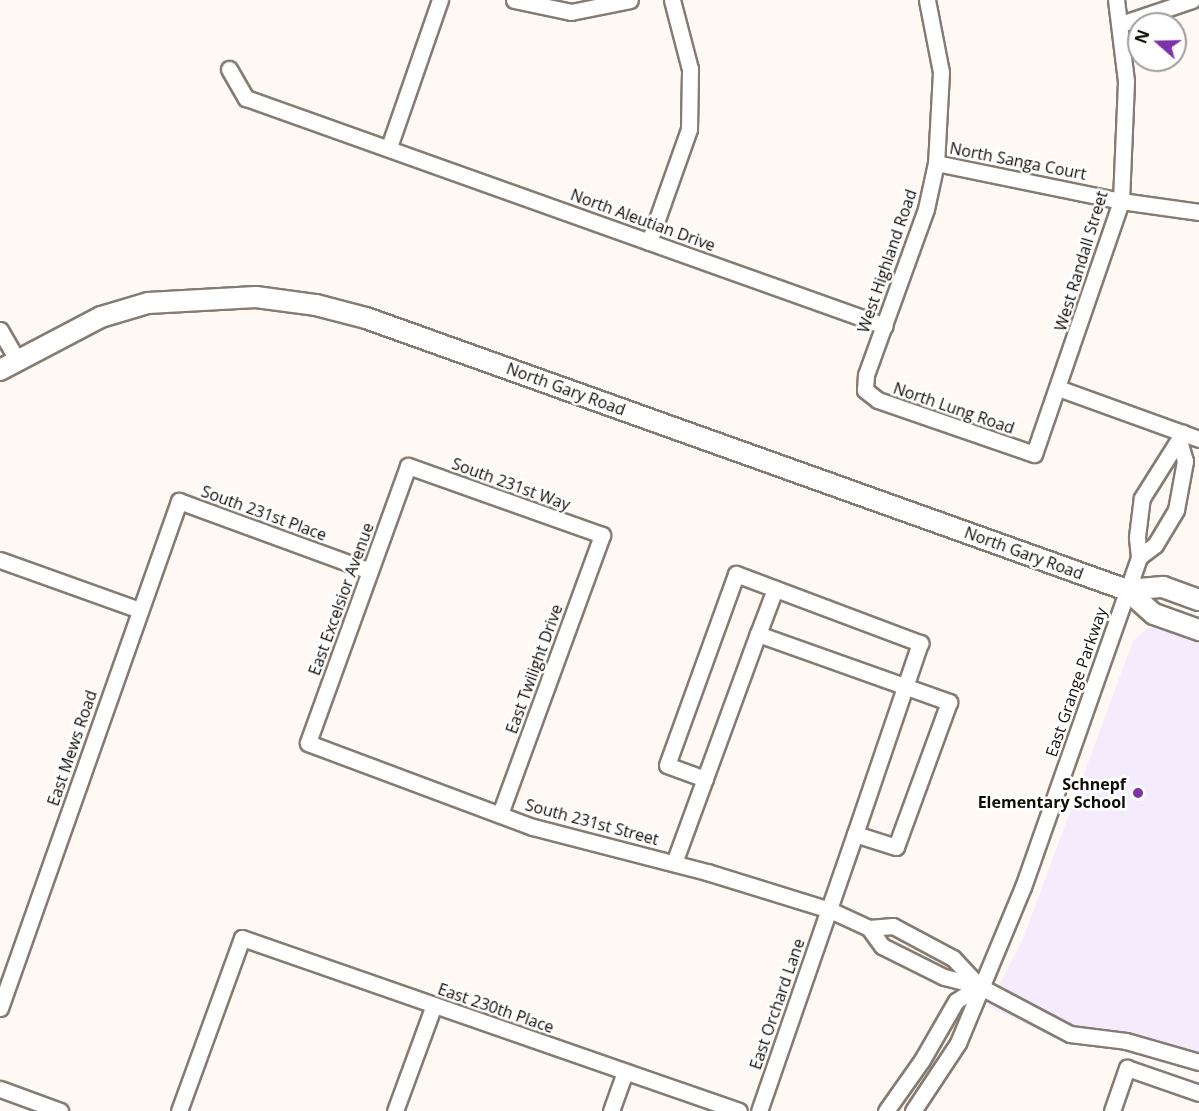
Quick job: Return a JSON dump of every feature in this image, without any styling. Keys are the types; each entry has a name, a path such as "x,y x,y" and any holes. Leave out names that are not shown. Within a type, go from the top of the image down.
{"main road":[{"name":"North Gary Road","path":"8,365 101,318 147,303 256,297 316,305 377,322 1127,590 1154,614 1199,630"},
{"name":"North Gary Road","path":"1127,590 1163,587 1199,600"}],"street":[{"path":"389,147 440,0"},
{"path":"514,0 571,12 630,0"},
{"path":"649,242 689,129 690,69 672,0"},
{"name":"West Highland Road","path":"866,390 866,375 926,209 936,163 941,72 927,0"},
{"name":"West Randall Street","path":"1034,454 1121,201 1126,123 1121,24 1116,0"},
{"path":"1121,24 1192,0"},
{"name":"North Aleutian Drive","path":"229,69 246,98 389,147 885,326"},
{"name":"North Sanga Court","path":"936,163 1121,201 1199,212"},
{"path":"0,330 8,365"},
{"path":"1058,388 1181,438 1199,439"},
{"name":"North Lung Road","path":"866,390 878,400 1034,454"},
{"path":"1139,557 1137,537 1142,498 1150,487 1161,462 1181,438"},
{"path":"1139,557 1155,545 1176,510 1176,497 1185,461 1181,438"},
{"name":"South 231st Way","path":"408,466 602,536"},
{"name":"East Excelsior Avenue","path":"308,743 408,466"},
{"path":"1150,487 1162,487 1176,497"},
{"name":"South 231st Place","path":"179,501 370,571"},
{"name":"East Mews Road","path":"0,1008 179,501"},
{"name":"East Twilight Drive","path":"500,814 602,536"},
{"name":"East Grange Parkway","path":"913,1111 958,1042 976,1006 979,986 1023,887 1139,557"},
{"path":"0,560 140,610"},
{"path":"674,863 705,779 758,634 775,589 736,574 667,765 705,779"},
{"name":"East Orchard Lane","path":"759,1111 907,688 920,643 775,589"},
{"path":"758,634 949,702 896,847 855,834"},
{"name":"South 231st Street","path":"308,743 500,814 577,839 674,863 830,910 869,928 882,946 944,977 979,986 1070,1034 1126,1041 1199,1062"},
{"name":"South 231st Street","path":"869,928 893,926 903,931 953,958 979,986"},
{"name":"East 230th Place","path":"180,1111 242,938 739,1111"},
{"path":"886,1111 922,1060 956,1001 979,986"},
{"path":"395,1111 434,1005"},
{"path":"1112,1111 1127,1068 1199,1093"},
{"path":"611,1111 625,1072"},
{"path":"0,1089 60,1111"}],"shaded area":[{"name":"Schnepf Elementary School","path":"1152,625 1199,641 1199,1073 1141,1052 1067,1044 988,1006 1023,939 1133,641"}],"place":[{"name":"Schnepf Elementary School","path":"1138,793"}]}
